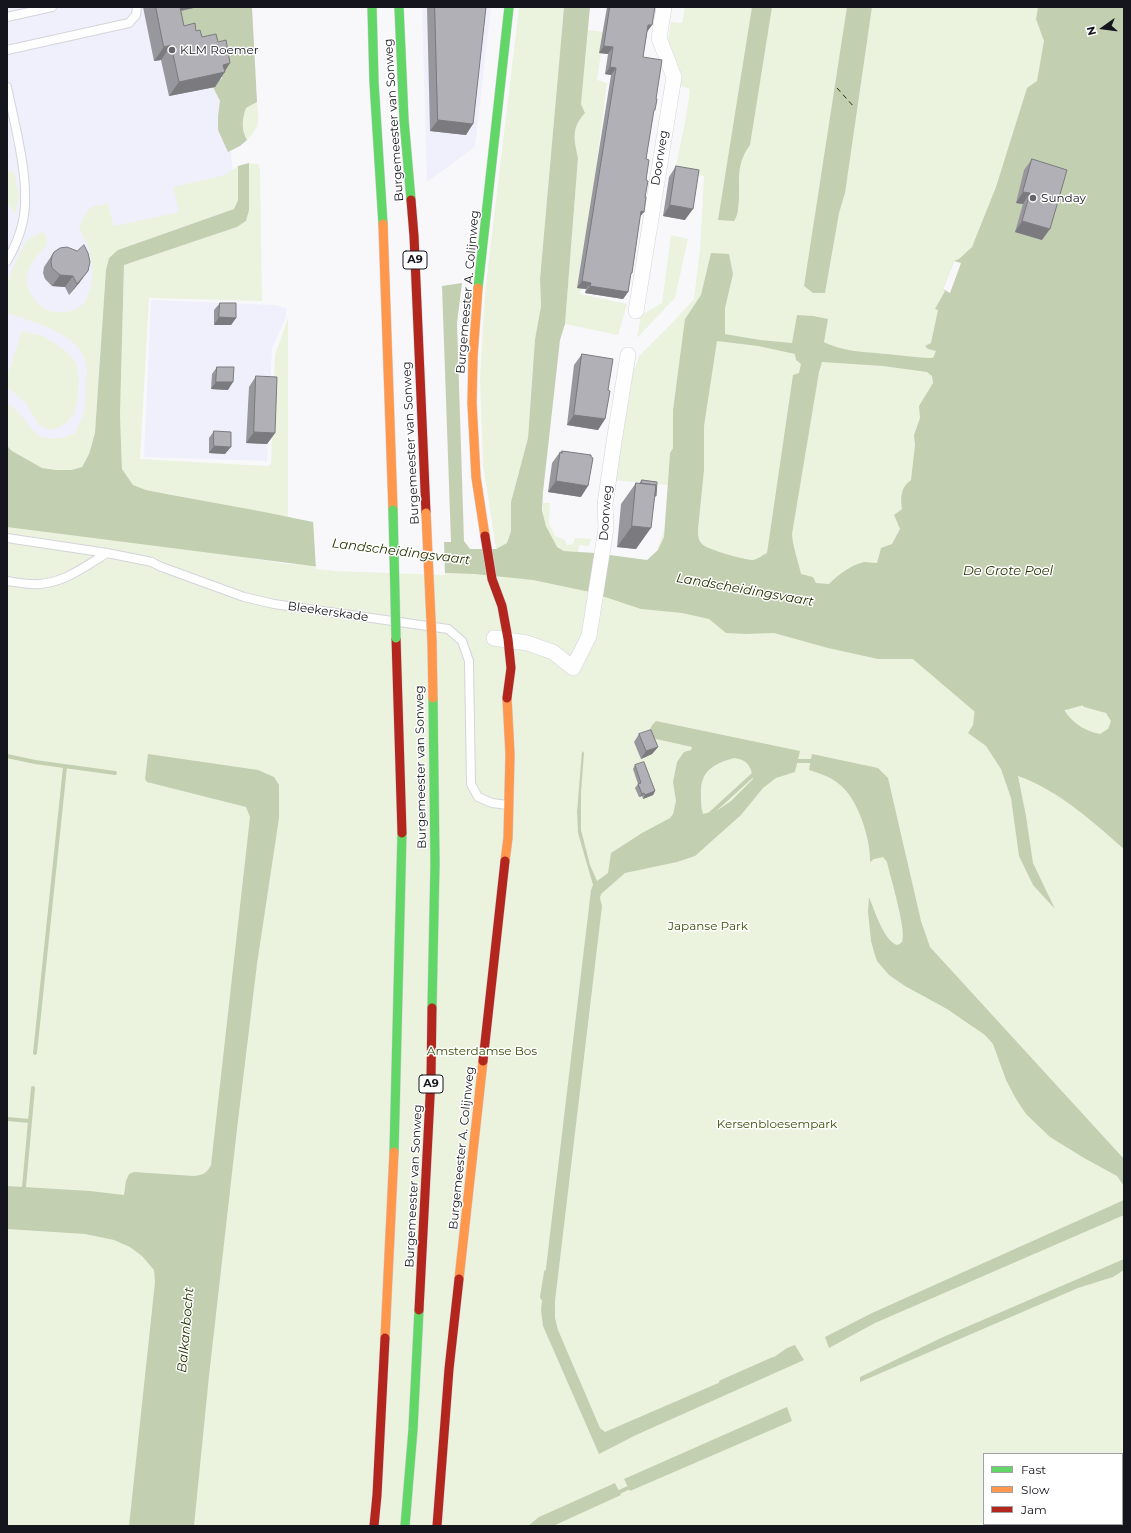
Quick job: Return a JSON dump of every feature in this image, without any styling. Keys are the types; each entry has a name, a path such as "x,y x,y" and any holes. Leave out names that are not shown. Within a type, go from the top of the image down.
{"main road":[{"name":"Burgemeester van Sonweg","path":"372,7 374,82 385,258 402,832 393,1160 377,1495 374,1526"},
{"name":"Burgemeester van Sonweg","path":"399,7 404,120 414,236 432,642 435,864 431,1078 413,1430 405,1526"},
{"name":"Burgemeester A. Colijnweg","path":"438,1526 449,1369 508,838 510,754 507,700 511,668 498,638 502,606 492,579 476,477 472,403 473,356 480,265 509,7"},
{"name":"Burgemeester A. Colijnweg","path":"490,601 492,579"},
{"name":"Burgemeester A. Colijnweg","path":"500,675 507,700"}],"street":[{"name":"Doorweg","path":"636,311 674,77 659,38 664,7"},
{"name":"Doorweg","path":"498,638 527,643 553,652 573,668 590,636 606,528 606,504 614,442 628,355"}],"lane":[{"path":"7,17 52,7"},
{"path":"7,50 129,23 136,16 137,7"},
{"path":"7,87 8,101 22,164 26,197 23,222 13,250 7,261"},
{"name":"Bleekerskade","path":"7,538 107,553 152,562 159,566 244,597 274,604 448,629 462,641 469,661 471,784 478,797 492,803 509,806"},
{"path":"7,581 32,584 49,583 71,575 107,553"}],"shaded area":[{"path":"7,7 226,7 218,33 233,171 229,213 122,254 99,441 7,475"},
{"path":"422,7 491,7 475,147 427,182"},
{"path":"151,300 275,305 286,308 286,317 272,349 267,461 144,457"}],"green space":[{"path":"519,7 564,7 540,279 541,306 535,339 528,438 511,502 511,531 507,543 496,549 483,465 480,378 485,293"},
{"name":"Amsterdamse Bos","path":"685,7 1124,7 1124,1526 7,1526 7,511 156,532 255,559 289,564 502,570 566,578 654,559 667,522 692,310 688,315 673,410 673,448 670,453 668,485 613,480 631,368 635,368 639,356 694,299 700,248 704,176 675,171 690,89 681,86 668,41 671,22 682,23"},
{"path":"588,30 604,32 597,80 607,83 580,294 627,304 618,335 565,324 578,158 575,145 575,134 577,124 585,113 581,104"},
{"path":"257,102 257,127 247,140 243,128 246,108"},
{"path":"249,163 258,164 260,169 262,301 149,298 140,459 267,466 271,464 275,355 288,318 288,517 146,490 133,485 122,469 120,415 124,264 237,227 245,222 249,210"},
{"path":"238,166 238,200 234,209 118,250 109,258 106,270 95,433 89,454 82,467 71,470 42,468 12,451 7,446 7,403 17,411 35,432 41,436 49,438 59,438 74,434 83,416 86,398 87,370 86,362 81,351 64,336 53,330 7,313 7,285 12,270 24,245 30,238 43,232 47,237 47,245 34,260 28,273 27,283 30,293 41,306 50,311 62,312 73,310 82,305 91,288 92,266 88,245 81,232 80,225 91,207 108,203 114,226 179,212 173,187 225,175"},
{"path":"14,171 19,197 15,214 7,202 7,172"},
{"path":"671,235 688,239 675,298 637,338 641,315 662,303"},
{"path":"22,331 43,336 69,354 76,363 79,378 78,399 73,416 65,424 56,429 46,429 38,424 25,402 7,387 7,379"},
{"path":"543,503 550,503 549,523 555,536 565,540 567,545 573,544 575,538 591,539 589,546 579,545 578,552 564,550 555,545 547,528"}],"water":[{"path":"195,7 252,7 257,102 246,108 243,128 247,140 240,146 228,152 218,130 220,101 210,81 222,79 221,70 169,13"},
{"name":"De Grote Poel","path":"564,7 590,7 581,104 585,113 577,124 575,134 575,145 578,158 565,324 560,340 542,510 546,526 557,547 564,551 595,553 647,560 658,550 664,537 670,453 673,448 673,410 685,319 701,295 711,253 729,254 733,274 725,308 725,334 760,340 792,343 797,315 813,316 828,319 824,342 832,346 859,352 933,358 936,351 928,349 925,346 931,343 938,310 935,309 945,291 943,289 954,261 959,259 972,247 996,187 1027,88 1037,81 1044,41 1036,19 1038,7 1124,7 1124,849 1087,817 1061,798 1047,789 1018,776 1033,863 1055,909 1033,885 1019,856 1011,798 1001,769 986,746 968,733 973,725 975,708 973,697 943,668 925,659 878,659 828,648 774,633 726,633 709,619 682,613 641,609 590,592 533,580 475,574 336,569 7,527 7,446 12,451 42,468 56,470 71,470 82,467 89,454 95,433 106,270 109,258 118,250 234,209 238,200 238,166 249,163 249,210 246,221 237,227 124,265 120,415 122,469 133,485 146,490 260,511 374,535 432,542 451,542 442,286 462,283 457,323 464,541 470,549 496,549 507,543 511,531 511,502 528,438 535,339 541,306 540,279","holes":["717,341 758,346 795,354 796,360 801,364 799,373 793,375 767,553 753,560 735,557 711,549 702,544 698,537 704,470 704,426","822,362 883,366 927,372 932,376 933,383 919,406 920,418 914,435 915,445 911,480 903,489 901,500 902,509 894,515 900,529 892,544 881,548 877,563 864,562 854,565 841,573 829,584 816,583 813,577 801,574 794,549 792,534 819,372","1075,696 1084,707 1106,713 1111,721 1108,729 1100,734 1094,733 1077,724 1072,720 1061,704 1066,698"]},
{"path":"752,7 772,7 750,145 745,153 740,169 737,214 734,221 718,220"},
{"path":"847,7 872,7 845,193 839,213 825,293 813,293 804,286"},
{"path":"656,721 800,751 795,772 776,778 763,788 741,815 695,856 677,862 625,873 601,894 600,898 602,906 555,1301 555,1318 558,1330 600,1428 605,1432 767,1362 787,1348 795,1345 804,1360 636,1435 599,1454 543,1326 541,1310 591,890 593,885 578,833 577,812 582,751 584,753 581,792 581,830 590,865 597,881 608,873 611,853 642,833 670,818 673,814 676,801 673,782 677,762 684,752 691,750 692,747 656,739 650,735 650,729","holes":["734,758 748,764 753,779 731,801 718,810 703,814 701,805 701,787 705,774 720,763"]},
{"name":"Balkanbocht","path":"148,754 258,770 274,777 279,785 279,818 257,964 237,1129 209,1376 194,1526 129,1526 155,1282 154,1270 142,1256 130,1247 114,1240 85,1234 7,1229 7,1186 90,1191 124,1195 126,1181 129,1174 134,1172 194,1176 204,1173 211,1165 250,817 246,807 147,782 145,779"},
{"path":"812,754 878,768 888,778 921,921 930,947 1124,1159 1124,1186 1117,1176 1050,1137 1026,1114 1006,1080 993,1044 985,1035 947,1009 905,986 889,975 877,961 871,941 868,912 869,897 880,924 888,938 897,945 902,942 903,936 898,903 887,862 883,857 874,859 870,862 866,831 852,799 846,790 829,777 809,770"},
{"path":"1124,1200 1124,1215 875,1323 829,1348 825,1337 872,1313"},
{"path":"1124,1259 1124,1270 1113,1277 1078,1288 860,1382 860,1377 941,1338"},
{"path":"787,1407 792,1421 630,1491 624,1479"},
{"path":"615,1483 621,1495 553,1526 528,1526 539,1517"}],"pier":[{"path":"954,261 961,263 950,293 943,289"},
{"path":"313,520 379,534 428,540 444,540 445,575 316,569"}],"building":[{"path":"156,7 180,7 184,26 195,23 196,31 200,30 202,37 216,34 218,42 226,40 230,63 223,65 225,72 179,82 171,45 164,47"},
{"path":"435,7 486,7 473,124 438,120"},
{"path":"610,7 655,7 652,25 648,25 643,57 662,60 657,99 646,159 649,160 644,212 641,211 628,292 590,286 591,283 582,281 616,68 610,67 613,47 604,46"},
{"path":"1032,159 1067,170 1050,229 1022,221 1030,193 1023,192"},
{"path":"676,166 699,170 693,209 670,205"},
{"path":"84,245 90,262 88,271 77,284 73,276 60,275 52,268 52,256 54,252 60,248 67,247 77,251"},
{"path":"220,303 236,303 236,318 219,317"},
{"path":"582,354 613,359 608,390 610,391 605,419 574,415"},
{"path":"217,367 234,367 233,382 216,382"},
{"path":"256,376 277,377 275,433 254,432"},
{"path":"214,431 231,432 231,447 214,446"},
{"path":"562,451 591,455 593,458 588,486 556,481 560,452 562,453"},
{"path":"642,480 657,482 656,496 656,485 641,483"},
{"path":"636,483 656,485 651,528 632,526"},
{"path":"651,730 658,747 646,751 639,734"},
{"path":"644,762 655,791 645,795 644,793 642,794 638,784 641,783 635,765"}],"waterway":[{"name":"Landscheidingsvaart","path":"908,645 989,714"},
{"path":"1041,709 1124,686"},
{"path":"7,756 35,762 115,773"},
{"path":"794,761 815,761"},
{"path":"35,1053 65,767"},
{"path":"709,815 756,772"},
{"path":"24,1187 33,1088"},
{"path":"7,1119 30,1121"},
{"path":"545,1302 542,1297 546,1272"},
{"path":"721,1382 773,1359"},
{"path":"615,1494 632,1486"}],"ferry route":[{"path":"837,88 855,108"}],"traffic: fast":[{"path":"372,7 374,82 383,224"},
{"path":"399,7 404,120 411,200"},
{"path":"478,288 509,7"},
{"path":"393,510 396,638"},
{"path":"432,1008 435,864 433,698"},
{"path":"394,1152 402,833"},
{"path":"405,1526 413,1429 419,1310"}],"traffic: slow":[{"path":"383,224 393,510"},
{"path":"478,288 473,356 472,403 476,477 485,536"},
{"path":"426,513 432,642"},
{"path":"432,642 433,698"},
{"path":"505,861 508,838 510,754 507,698"},
{"path":"459,1279 483,1061"},
{"path":"385,1338 394,1152"}],"traffic: jam":[{"path":"411,200 414,236 426,513"},
{"path":"485,536 492,579 502,606 508,639 511,668 507,698"},
{"path":"396,638 402,833"},
{"path":"483,1061 505,861"},
{"path":"419,1310 431,1078 432,1008"},
{"path":"437,1526 449,1369 459,1279"},
{"path":"374,1526 385,1338"}],"place":[{"name":"KLM Roemer","path":"172,50"},
{"name":"Sunday","path":"1033,198"}],"park label":[{"name":"Japanse Park","path":"708,926"},
{"name":"Kersenbloesempark","path":"777,1124"}]}
